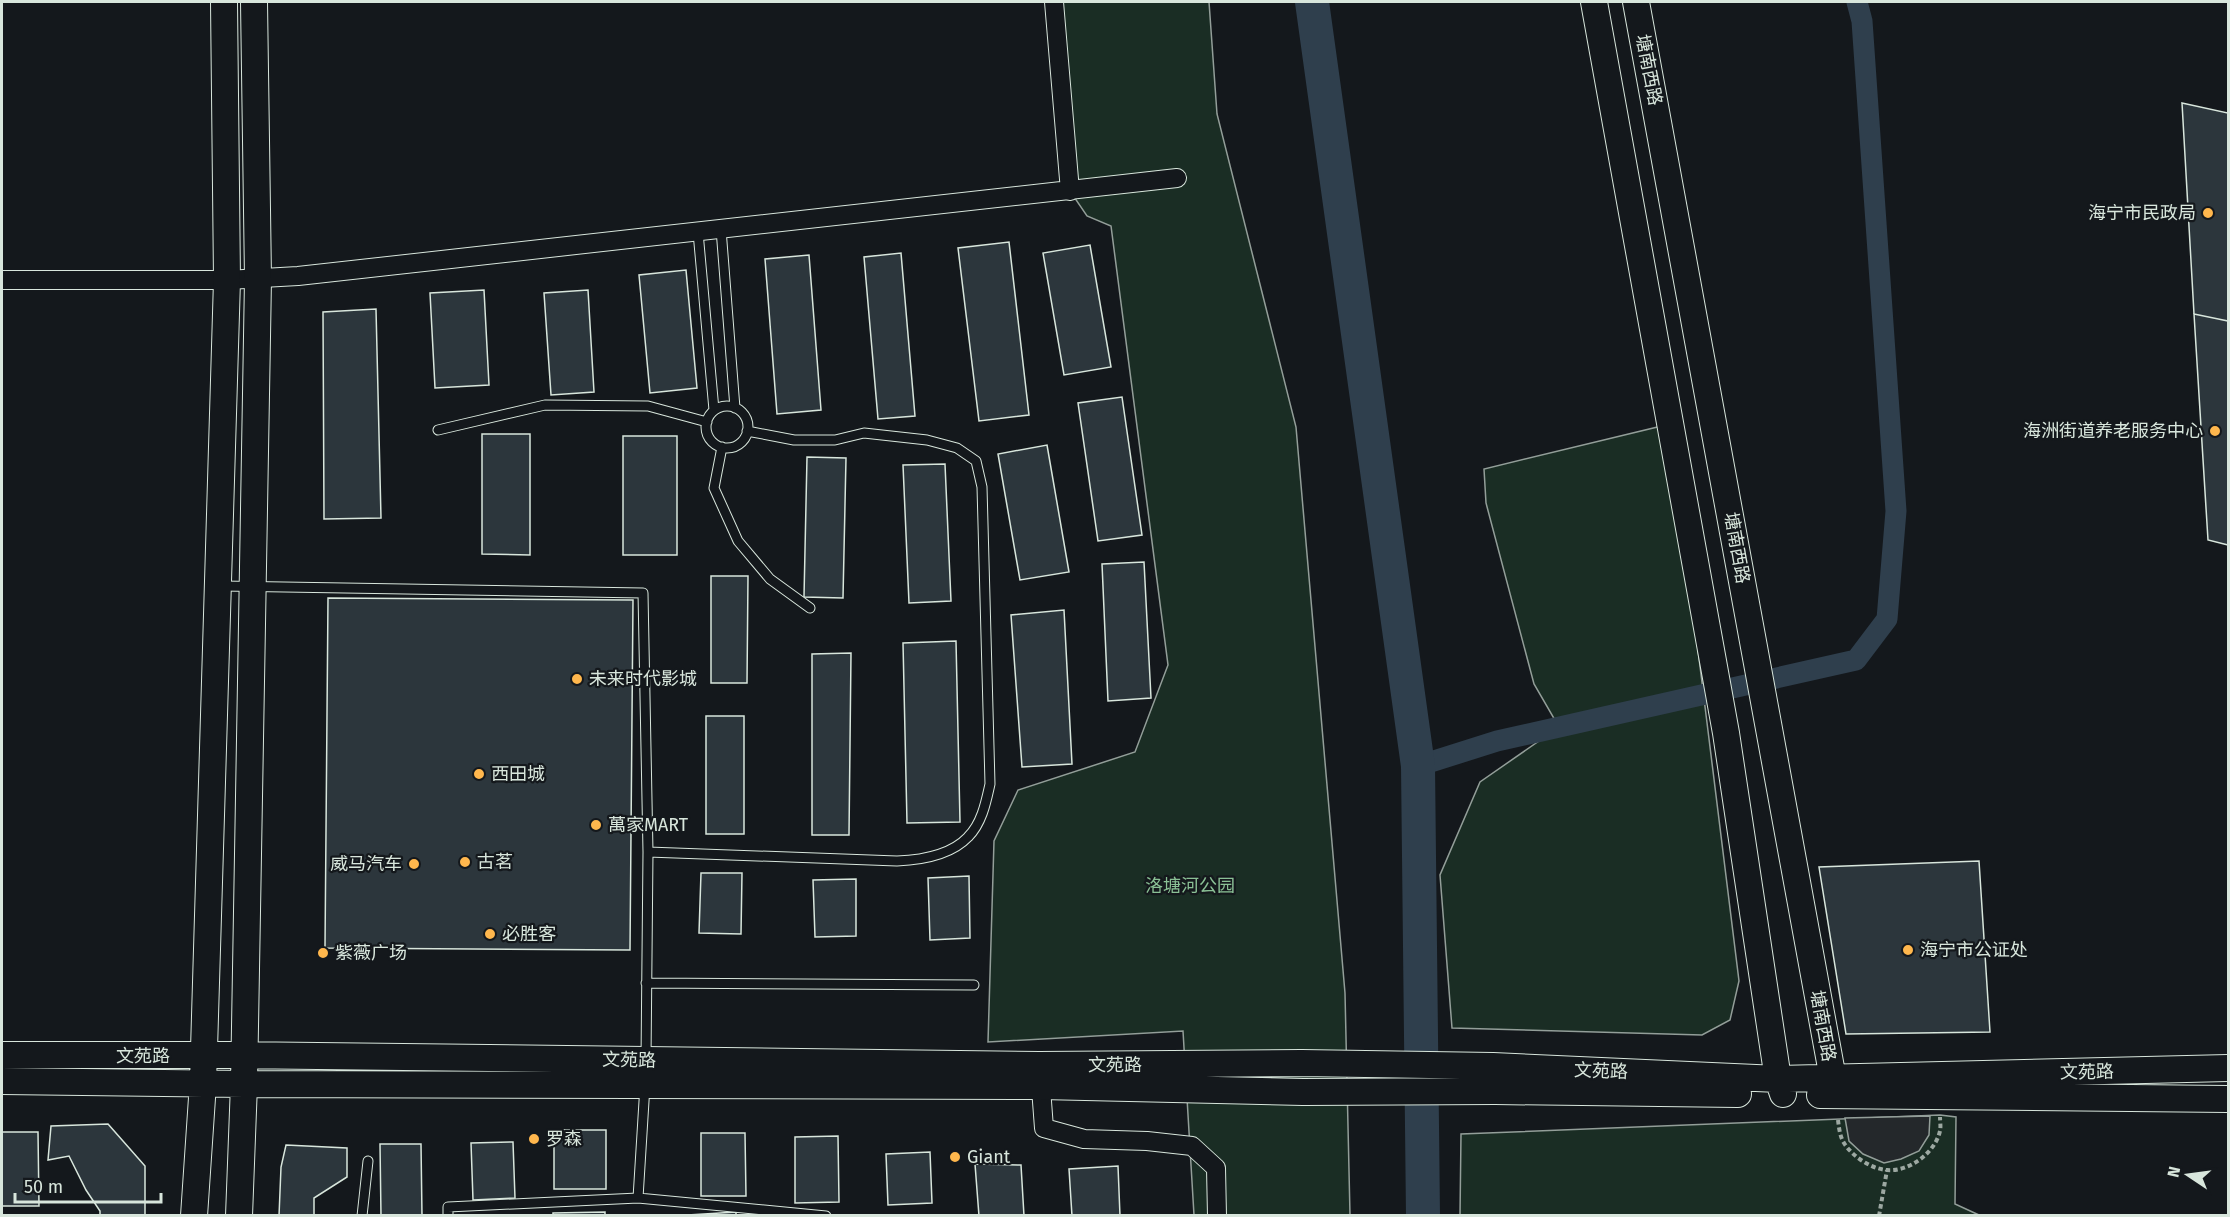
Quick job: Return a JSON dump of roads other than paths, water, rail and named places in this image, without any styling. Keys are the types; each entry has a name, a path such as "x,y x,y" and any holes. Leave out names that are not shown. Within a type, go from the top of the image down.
{"main road":[{"path":"195,1215 203,1083 227,280 224,2"},
{"path":"238,1215 244,1084 258,279 254,2"},
{"path":"1594,2 1726,733 1781,1086"},
{"name":"塘南西路","path":"1636,2 1834,1086"},
{"name":"文苑路","path":"2,1055 203,1057 244,1055 645,1073"},
{"name":"文苑路","path":"1040,1076 1302,1063 1494,1079 1834,1086 2229,1099"},
{"name":"文苑路","path":"1834,1086 2229,1068"},
{"name":"文苑路","path":"2,1081 244,1084 645,1073 1040,1076 1303,1092 1494,1079"}],"street":[{"path":"1054,2 1070,191"},
{"path":"2,280 258,279 1177,178"},
{"path":"1040,1076 1044,1128 1084,1139 1146,1141 1192,1146 1216,1168 1217,1215"}],"lane":[{"path":"721,229 735,408"},
{"path":"698,232 714,410 706,429 711,441 722,447 735,446 745,437 747,431 745,417 735,408 728,406 714,410"},
{"path":"438,430 545,405 648,406 707,422"},
{"path":"648,852 921,860 948,850 968,837 984,811 990,784 982,487 976,461 957,448 927,440 864,433 836,440 794,440 747,431"},
{"path":"722,447 714,488 738,541 770,579 810,608"},
{"path":"218,586 643,593 648,852 645,1073 638,1198"},
{"path":"646,983 974,985"},
{"path":"362,1215 368,1161"},
{"path":"448,1215 448,1208 638,1198 826,1215"}],"waterway":[{"path":"1312,2 1418,766 1423,1216"},
{"path":"1418,766 1497,741 1856,660 1887,619 1896,511 1862,21 1857,2"}],"place":[{"name":"海宁市民政局","path":"2208,213"},
{"name":"海洲街道养老服务中心","path":"2215,431"},
{"name":"未来时代影城","path":"577,679"},
{"name":"西田城","path":"479,774"},
{"name":"萬家MART","path":"596,825"},
{"name":"古茗","path":"465,862"},
{"name":"威马汽车","path":"414,864"},
{"name":"必胜客","path":"490,934"},
{"name":"海宁市公证处","path":"1908,950"},
{"name":"紫薇广场","path":"323,953"},
{"name":"罗森","path":"534,1139"},
{"name":"Giant","path":"955,1157"}],"park label":[{"name":"洛塘河公园","path":"1190,886"}]}
